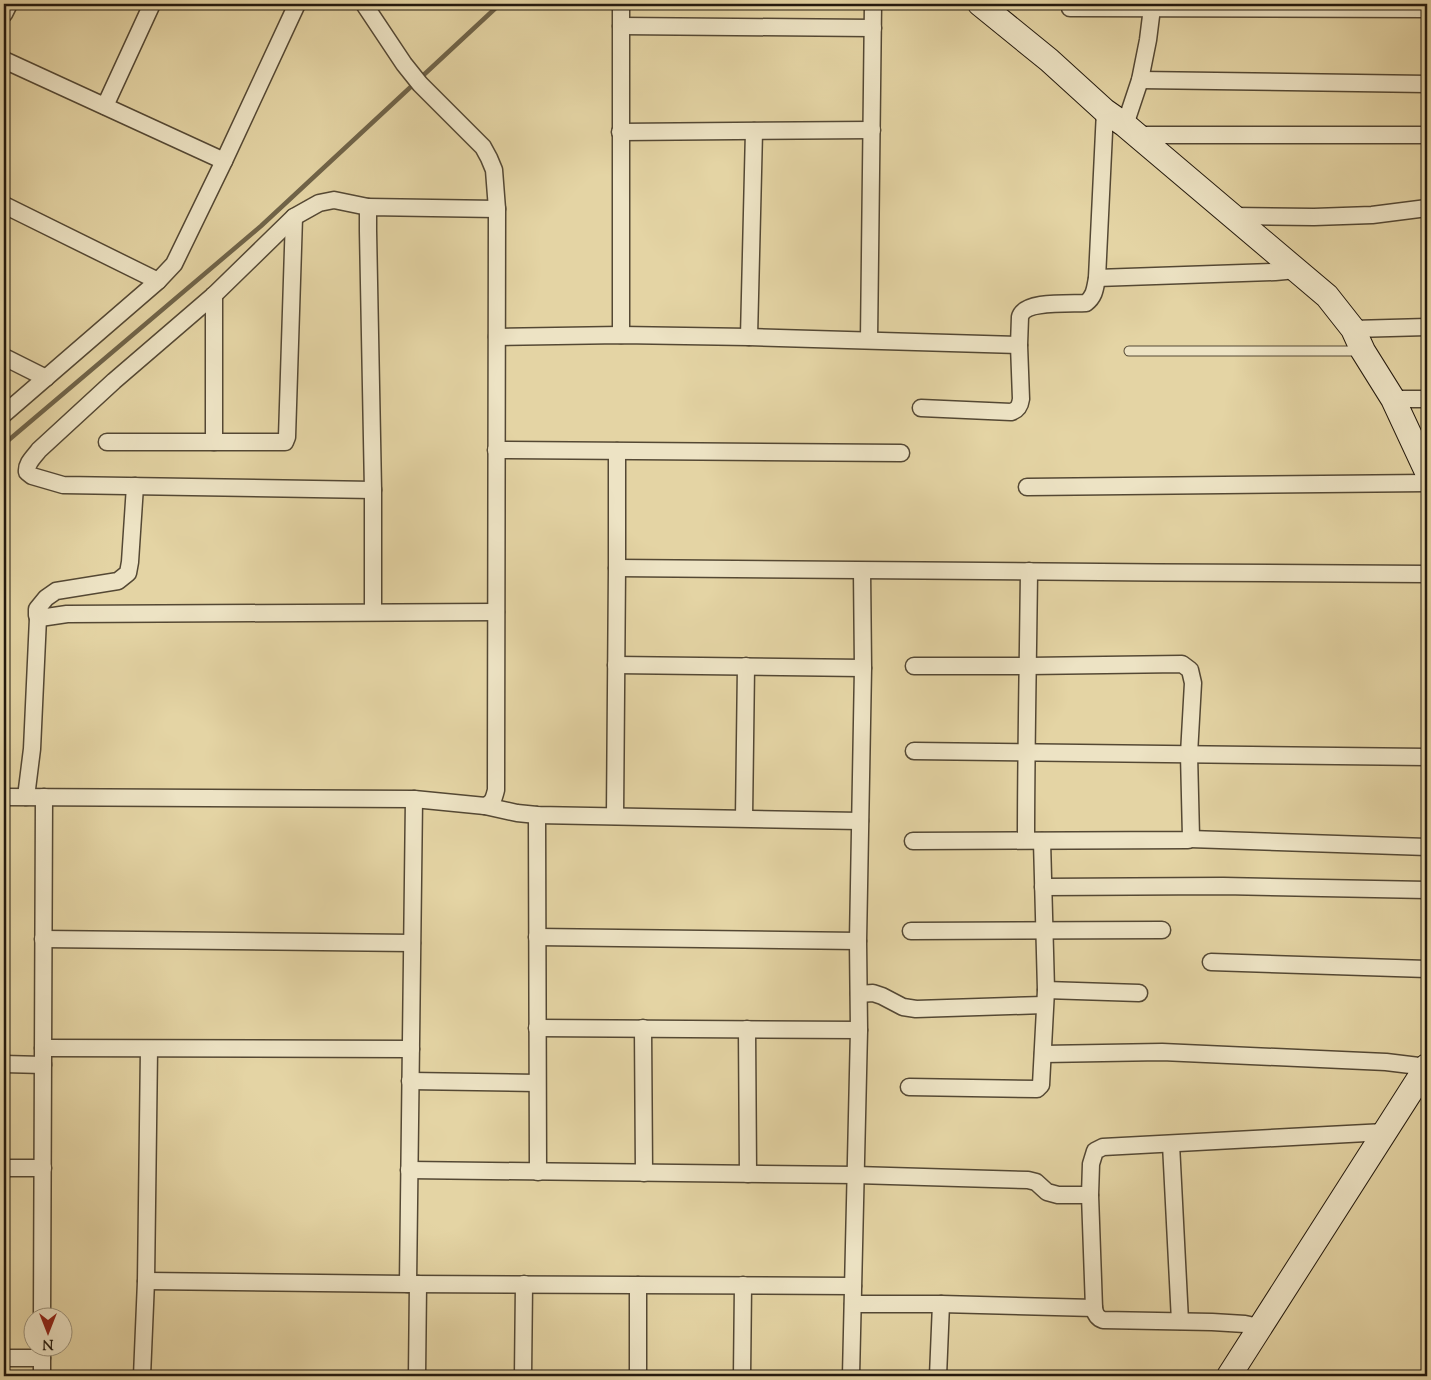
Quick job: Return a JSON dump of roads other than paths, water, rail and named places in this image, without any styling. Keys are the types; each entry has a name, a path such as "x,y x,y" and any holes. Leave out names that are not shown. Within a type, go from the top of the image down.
{"street":[{"path":"4,14 9,4"},
{"path":"105,106 152,4"},
{"path":"4,414 174,264 297,4"},
{"path":"364,4 404,64 420,84 483,147 494,170 497,209 496,790 494,799 485,806"},
{"path":"621,4 621,335"},
{"path":"869,340 873,4"},
{"path":"980,4 1049,60 1105,110 1327,296 1353,329 1363,351 1393,399 1427,472"},
{"path":"1070,8 1104,6 1152,8 1174,6 1397,6 1427,9"},
{"path":"1131,130 1152,8"},
{"path":"621,26 873,28"},
{"path":"4,60 224,161"},
{"path":"1140,80 1427,84"},
{"path":"921,408 1011,412 1015,410 1020,406 1021,399 1019,345 1021,313 1025,309 1035,306 1086,303 1091,300 1095,293 1097,278 1105,110"},
{"path":"620,132 872,130"},
{"path":"1131,130 1427,135"},
{"path":"749,337 754,131"},
{"path":"373,490 63,485 32,476 27,472 26,468 39,450 114,380 214,295 294,217 319,203 334,200 368,207 497,209"},
{"path":"4,204 158,280"},
{"path":"368,207 373,490 373,612"},
{"path":"1232,216 1314,217 1372,215 1427,208"},
{"path":"107,442 283,443 286,440 294,217"},
{"path":"1097,278 1296,270"},
{"path":"214,295 214,442"},
{"path":"1353,329 1427,327"},
{"path":"497,337 621,335 1019,345"},
{"path":"4,356 46,378"},
{"path":"1393,399 1427,399"},
{"path":"496,450 901,453"},
{"path":"615,816 617,451"},
{"path":"1027,487 1427,483"},
{"path":"26,797 32,749 37,609 46,598 56,591 118,581 128,573 135,486"},
{"path":"617,568 862,572 1028,571 1427,574"},
{"path":"910,1087 1037,1089 1042,1085 1045,997 1043,888 1034,841 1026,752 1028,571"},
{"path":"851,1376 859,1030 858,942 863,668 862,572"},
{"path":"38,618 67,614 496,612"},
{"path":"914,666 1182,664 1190,670 1193,683 1189,754 1190,838"},
{"path":"616,665 863,668"},
{"path":"744,818 746,666"},
{"path":"914,751 1427,757"},
{"path":"4,797 414,799 485,806 537,815 860,820"},
{"path":"42,1308 44,797"},
{"path":"414,799 409,1170 417,1376"},
{"path":"537,815 538,1172"},
{"path":"913,841 1186,841 1190,838 1427,847"},
{"path":"1043,888 1223,886 1427,890"},
{"path":"911,930 1162,930"},
{"path":"537,937 858,942"},
{"path":"43,939 412,943"},
{"path":"1211,962 1427,969"},
{"path":"859,994 873,993 903,1007 916,1009 1045,997 1139,993"},
{"path":"537,1028 859,1030"},
{"path":"642,1028 644,1172"},
{"path":"747,1029 748,1174"},
{"path":"4,1064 43,1056 149,1049 411,1050"},
{"path":"142,1376 146,1280 149,1049"},
{"path":"1043,1054 1162,1052 1386,1062 1427,1066 1229,1376"},
{"path":"410,1081 537,1083"},
{"path":"1259,1327 1245,1324 1099,1319 1095,1314 1094,1308 1090,1195 1091,1164 1095,1151 1103,1147 1385,1132"},
{"path":"1171,1144 1180,1321"},
{"path":"4,1168 42,1168"},
{"path":"409,1170 856,1175 1028,1180 1036,1182 1047,1192 1058,1195 1090,1195"},
{"path":"146,1280 413,1284 854,1286"},
{"path":"523,1376 524,1284"},
{"path":"638,1285 638,1376"},
{"path":"742,1376 743,1285"},
{"path":"853,1304 1094,1308"},
{"path":"938,1376 941,1304"},
{"path":"4,1358 22,1356"},
{"path":"42,1358 42,1376"}],"lane":[{"path":"1129,351 1363,351"}],"waterway":[{"path":"4,444 261,226 500,4"}]}
